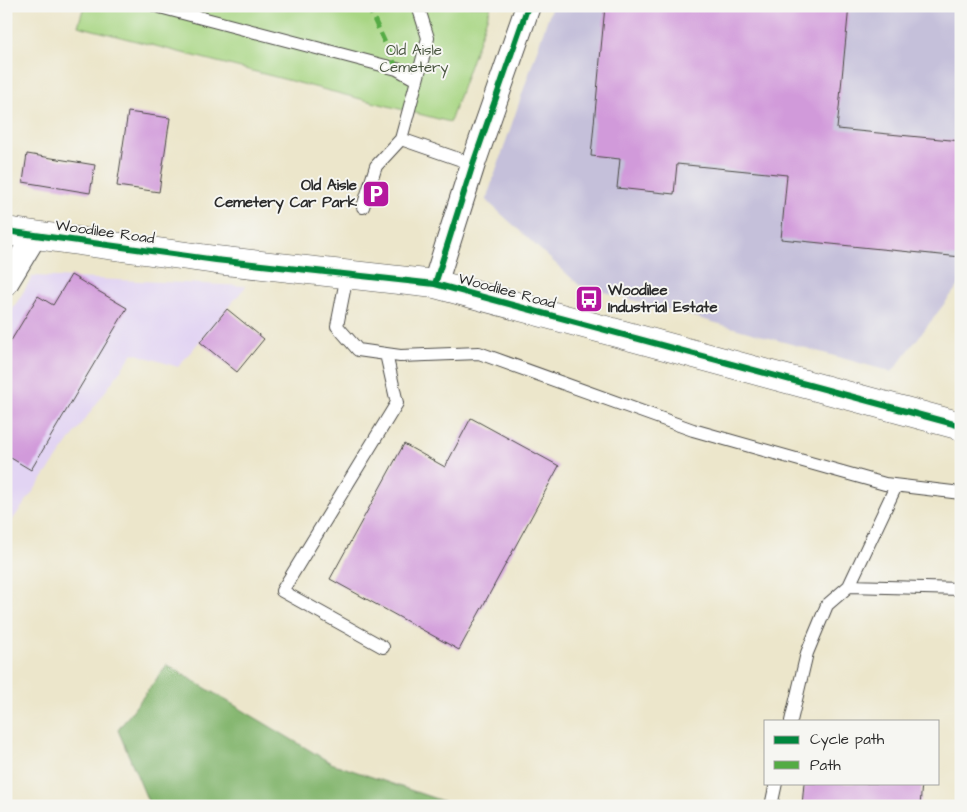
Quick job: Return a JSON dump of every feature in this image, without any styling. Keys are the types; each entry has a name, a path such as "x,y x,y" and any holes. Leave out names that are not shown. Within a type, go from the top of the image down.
{"street":[{"path":"435,284 473,164 528,6"},
{"name":"Woodilee Road","path":"6,231 216,260 435,284 961,426"},
{"path":"6,283 35,235"}],"lane":[{"path":"156,6 397,69 417,80"},
{"path":"363,207 376,166 401,139 428,38 418,6"},
{"path":"401,139 473,164"},
{"path":"347,275 337,326 358,350 400,356 479,353 693,430 885,484 961,493"},
{"path":"383,647 282,591 397,403 386,354"},
{"path":"791,720 807,653 827,605 849,586 896,486"},
{"path":"849,586 961,589"},
{"path":"771,806 776,784"}],"shaded area":[{"name":"Woodilee Industrial Estate","path":"552,6 961,6 961,282 892,372 579,285 486,200"},
{"path":"33,276 246,286 178,367 133,353 6,529 6,320"}],"green space":[{"name":"Old Aisle Cemetery","path":"84,6 491,6 450,122 78,26"},
{"path":"167,665 331,763 457,806 150,806 118,730"}],"building":[{"path":"605,6 849,6 837,129 961,141 961,257 781,239 787,175 677,164 674,194 617,188 620,159 591,156"},
{"path":"128,112 170,118 159,192 117,186"},
{"path":"27,154 95,165 90,193 23,182"},
{"path":"71,275 127,308 31,470 6,455 6,349 38,296 53,305"},
{"path":"227,309 264,339 237,372 200,342"},
{"path":"471,418 559,466 459,650 330,579 404,444 445,467"},
{"path":"804,784 922,784 920,806 802,806"}],"marked path":[{"path":"368,6 397,69"}],"cycle path":[{"path":"435,284 473,164 528,6"},
{"path":"6,231 216,260 435,284 961,426"}],"place":[{"name":"Old Aisle Cemetery Car Park","path":"376,194"},
{"name":"Woodilee Industrial Estate","path":"589,299"}]}
